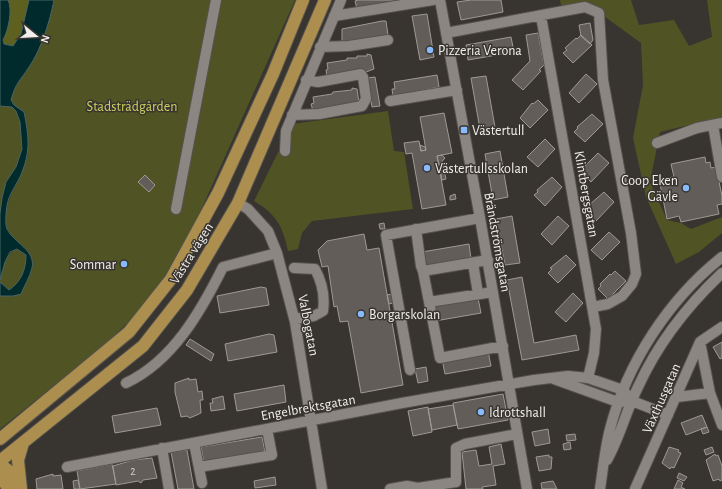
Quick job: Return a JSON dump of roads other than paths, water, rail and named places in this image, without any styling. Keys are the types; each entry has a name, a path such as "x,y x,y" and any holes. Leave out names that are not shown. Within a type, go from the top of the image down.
{"main road":[{"name":"Västra vägen","path":"0,439 129,332 171,279 218,193 273,74 304,0"},
{"name":"Västra vägen","path":"0,462 143,346 187,290 238,203 325,0"},
{"name":"Valbogatan","path":"218,193 238,203"},
{"path":"20,489 18,460 23,443"},
{"path":"0,462 13,476 20,489"},
{"path":"0,470 1,478 9,489"}],"street":[{"path":"176,209 216,0"},
{"path":"285,151 286,131 306,80 341,0"},
{"path":"334,16 433,0"},
{"name":"Brändströmsgatan","path":"440,0 488,260 527,489"},
{"path":"446,33 584,7 597,11 600,17 603,80 631,233 636,274 632,284 622,296 608,304 593,308"},
{"name":"Klintbergsgatan","path":"541,16 593,308 596,336 588,378"},
{"path":"320,47 349,46 388,40"},
{"path":"292,115 319,114 362,106 366,99 363,77 361,74 318,82 306,80"},
{"path":"390,101 457,90"},
{"path":"657,143 697,128 718,124 722,177"},
{"name":"Valbogatan","path":"238,203 248,209 268,231 277,253 294,319 322,489"},
{"path":"410,370 386,236 416,229 480,218"},
{"path":"416,229 421,266 440,358 503,346"},
{"path":"126,383 143,375 161,358 190,326 208,297 223,266 277,253"},
{"path":"600,489 607,441 618,402 642,353 667,314 694,283 722,257"},
{"path":"423,271 488,260"},
{"path":"473,263 478,294"},
{"path":"294,268 315,269 320,278 324,302 323,310 314,316 294,319"},
{"path":"603,467 616,444 632,401 646,371 673,328 705,289 722,273"},
{"path":"429,302 493,292"},
{"path":"722,327 700,342 710,392 722,425"},
{"name":"Växthusgatan","path":"635,489 677,397 700,342"},
{"name":"Engelbrektsgatan","path":"67,467 510,384 568,376 588,378 623,390"},
{"name":"Engelbrektsgatan","path":"554,379 618,402 632,401"},
{"path":"623,390 632,401 668,415"},
{"path":"677,397 710,392"},
{"path":"199,467 272,455 267,429"},
{"path":"390,489 418,488 456,482 456,448 465,444 517,434"},
{"path":"194,443 202,483"},
{"path":"162,448 169,489"}],"water":[{"path":"0,0 8,0 10,9 7,31 3,40 4,44 13,46 21,34 29,0 54,0 41,44 17,85 11,100 14,105 24,112 28,144 24,168 8,203 6,226 10,234 28,251 32,262 31,271 21,294 13,296 0,296 0,282 9,290 17,283 24,271 26,255 17,249 10,252 5,262 0,280 0,214 6,182 16,167 22,149 20,122 16,111 12,107 0,106"}],"place":[{"name":"Pizzeria Verona","path":"430,50"},
{"name":"Västertull","path":"464,130"},
{"name":"Västertullsskolan","path":"427,168"},
{"name":"Coop Eken Gävle","path":"686,188"},
{"name":"Sommar","path":"124,264"},
{"name":"Borgarskolan","path":"361,314"},
{"name":"Idrottshall","path":"481,412"}],"park label":[{"name":"Stadsträdgården","path":"132,106"}]}
